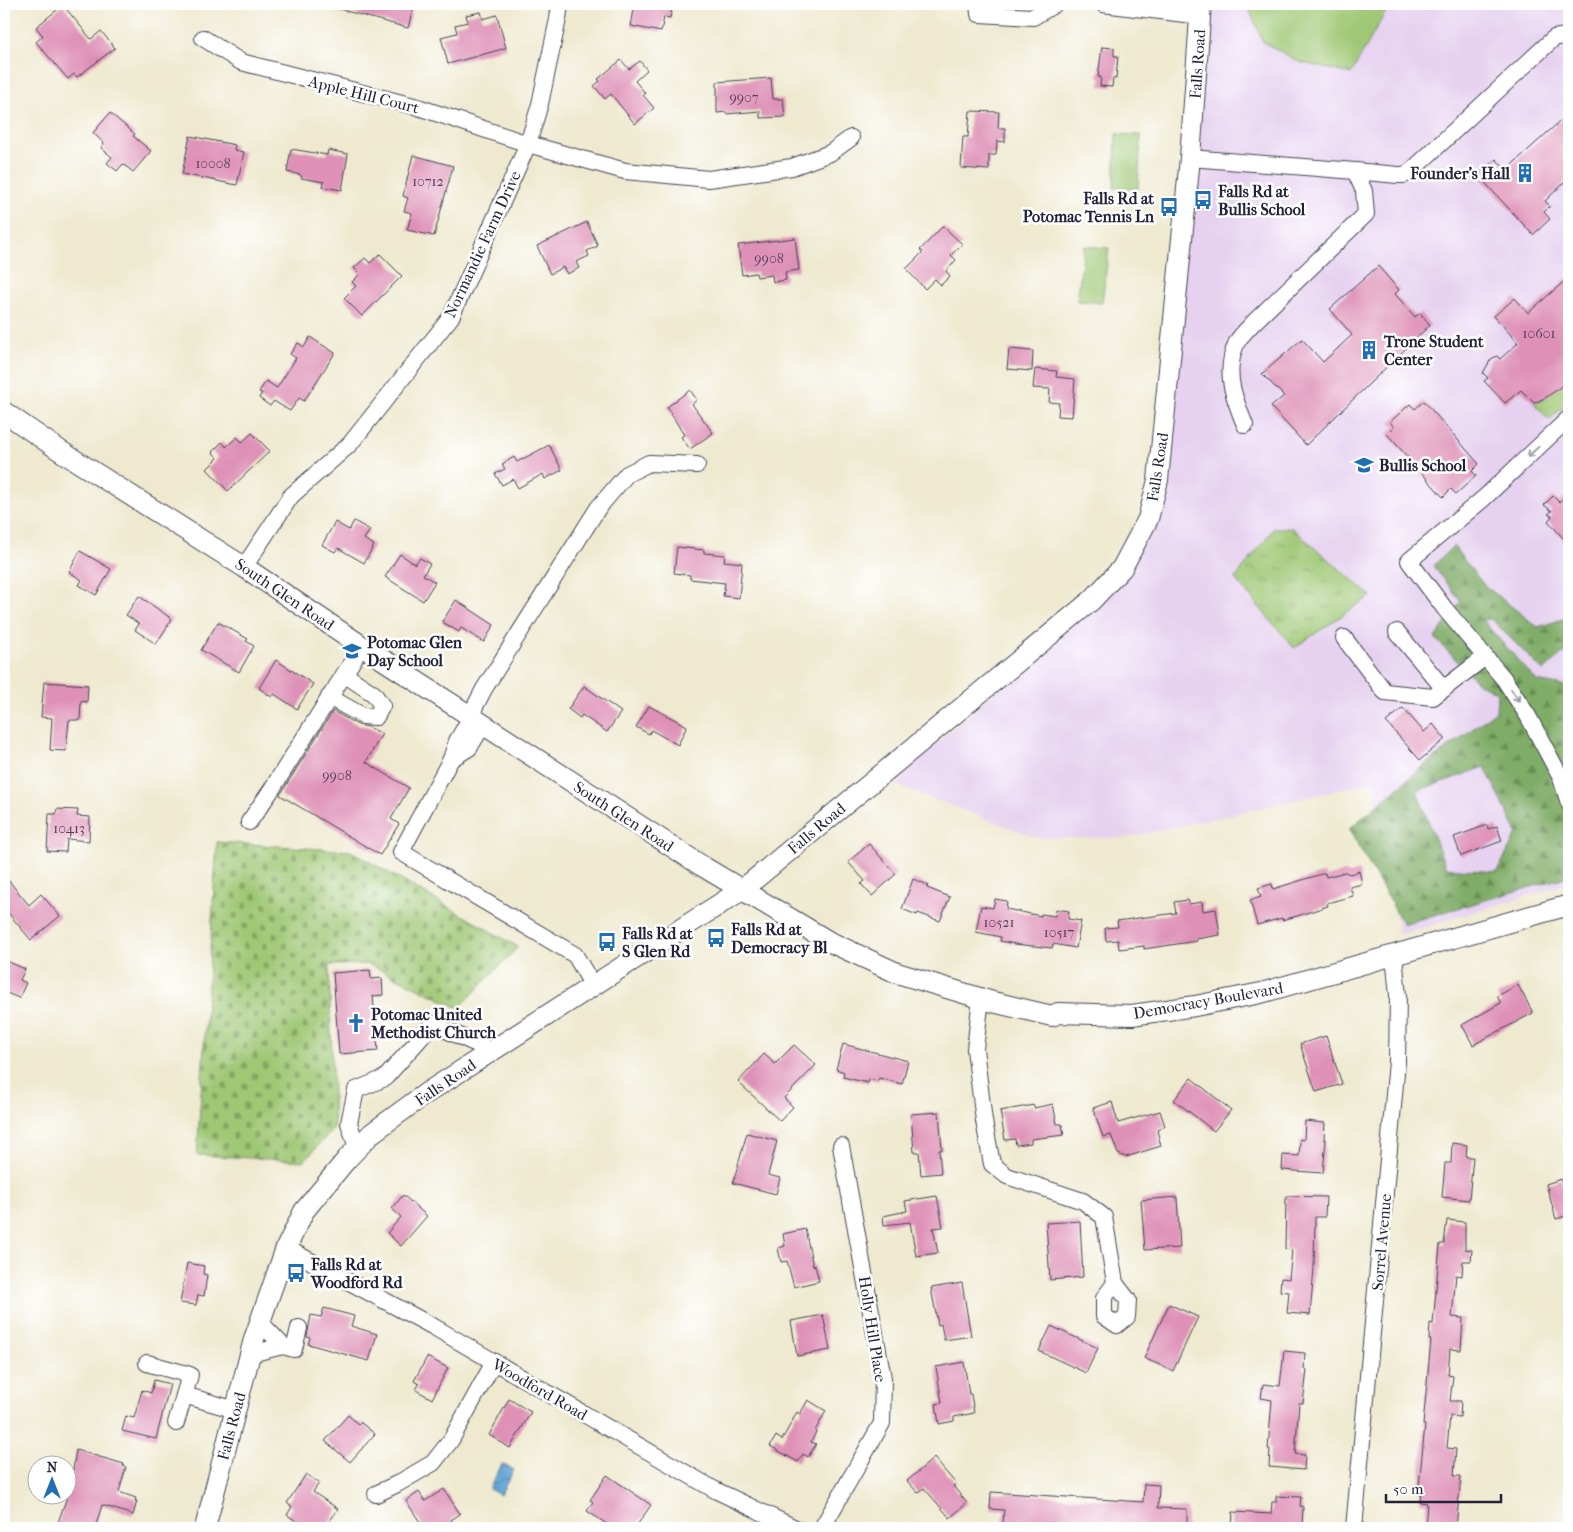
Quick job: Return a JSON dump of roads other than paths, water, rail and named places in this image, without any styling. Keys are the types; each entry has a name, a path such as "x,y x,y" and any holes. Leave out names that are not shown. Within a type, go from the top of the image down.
{"main road":[{"name":"Falls Road","path":"204,1528 250,1354 286,1248 304,1211 346,1159 372,1134 425,1094 742,889 1084,606 1122,568 1148,519 1158,480 1190,158 1201,10"},
{"name":"South Glen Road","path":"4,412 62,452 244,567 362,646 702,866 742,889"},
{"name":"Democracy Boulevard","path":"742,889 828,941 897,973 981,998 1052,1016 1058,1013 1132,1015 1195,1006 1261,993 1569,905"}],"street":[{"name":"Normandie Farm Drive","path":"244,567 291,496 350,444 451,317 528,144 540,104 560,4"},
{"path":"978,4 979,14 1033,17 1055,4"},
{"path":"1103,4 1201,10"},
{"path":"1190,158 1404,175 1410,172 1554,38 1569,34"},
{"name":"Apple Hill Court","path":"203,38 241,62 418,107 528,144 625,172 709,179 792,167 830,153 851,138"},
{"path":"1246,426 1232,391 1231,381 1232,362 1238,341 1256,319 1366,214 1364,190 1355,172"},
{"path":"1569,418 1484,498 1409,561 1504,679 1528,716 1561,778 1569,803"},
{"path":"592,986 575,956 401,852 451,759 469,748 484,689 598,508 627,474 649,463 696,465"},
{"path":"1397,632 1444,689"},
{"path":"1344,638 1385,692 1433,697 1485,657"},
{"path":"249,822 362,646"},
{"path":"329,697 363,716 376,717 382,706 374,694 344,674"},
{"name":"Sorrel Avenue","path":"1354,1528 1397,1062 1398,996 1394,955"},
{"path":"981,998 975,1049 984,1121 992,1164 1007,1176 1083,1201 1104,1217 1115,1283"},
{"path":"357,1148 349,1122 356,1090 385,1078 433,1024 492,1051"},
{"name":"Holly Hill Place","path":"822,1528 882,1423 883,1378 841,1146"},
{"name":"Woodford Road","path":"286,1248 434,1327 715,1490 795,1528"},
{"path":"260,1322 283,1346"},
{"path":"250,1354 283,1346 294,1349 299,1328"},
{"path":"376,1494 398,1484 434,1463 450,1440 494,1362"},
{"path":"147,1363 190,1376 176,1424"},
{"path":"184,1394 236,1410"}],"water":[{"path":"502,1464 514,1470 500,1495 489,1489"}],"place":[{"name":"Founder's Hall","path":"1525,173"},
{"name":"Falls Rd at Bullis School","path":"1203,200"},
{"name":"Falls Rd at Potomac Tennis Ln","path":"1169,207"},
{"name":"Trone Student Center","path":"1369,350"},
{"name":"Bullis School","path":"1364,465"},
{"name":"Potomac Glen Day School","path":"352,651"},
{"name":"Falls Rd at Democracy Bl","path":"716,938"},
{"name":"Falls Rd at S Glen Rd","path":"607,942"},
{"name":"Potomac United Methodist Church","path":"356,1023"},
{"name":"Falls Rd at Woodford Rd","path":"296,1273"}]}
